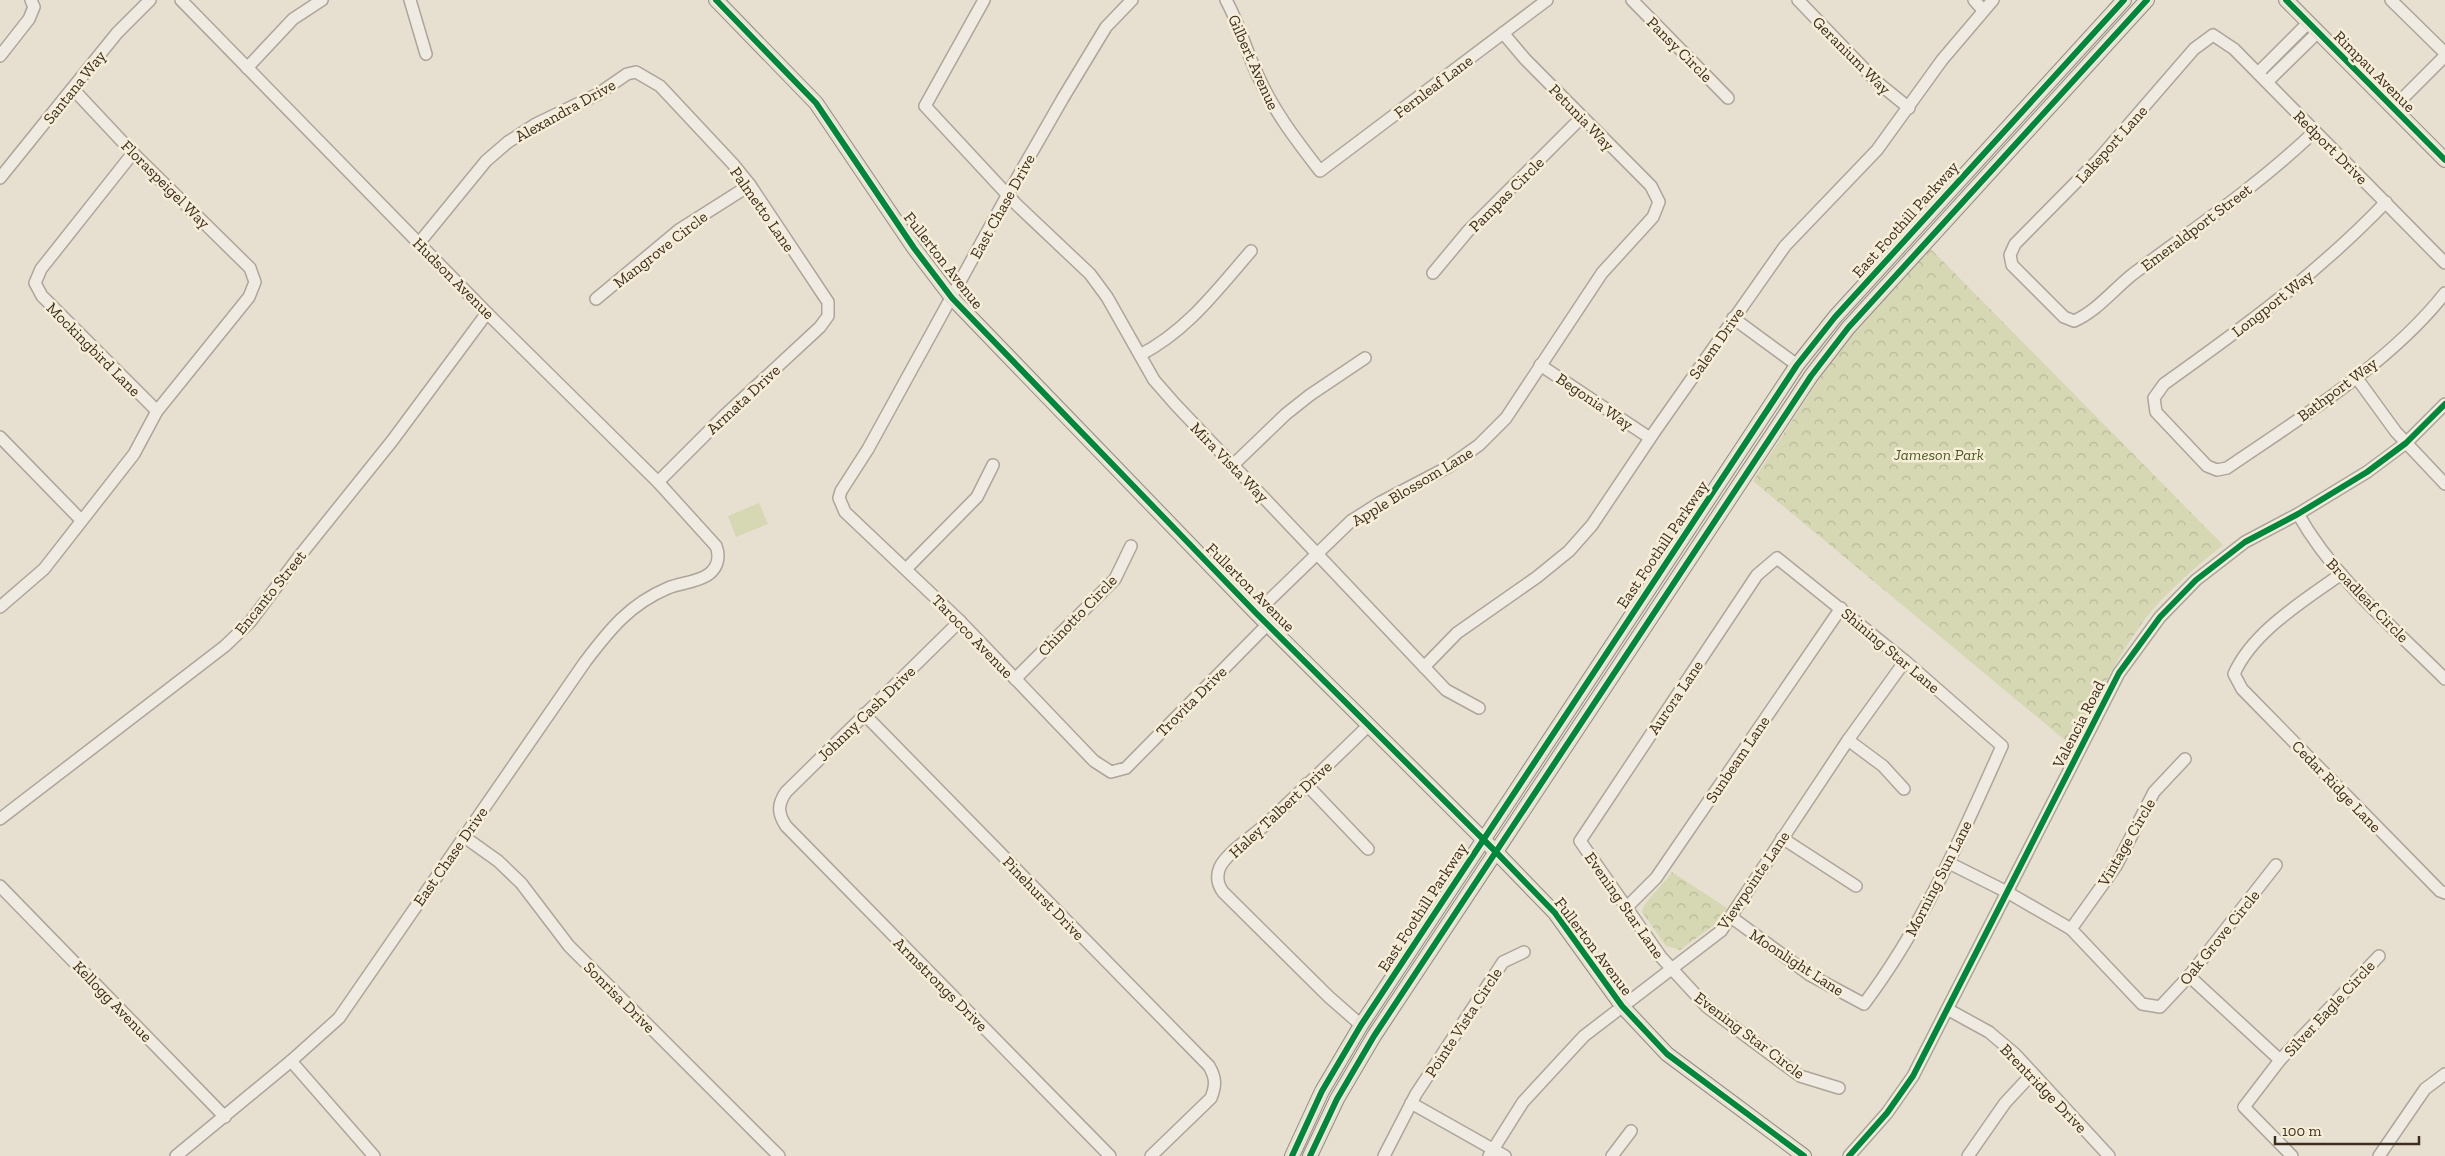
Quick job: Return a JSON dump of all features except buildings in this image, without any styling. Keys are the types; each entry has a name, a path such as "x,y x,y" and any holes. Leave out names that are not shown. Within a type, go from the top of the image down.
{"main road":[{"name":"Fullerton Avenue","path":"716,0 816,103 914,248 952,298 1256,613 1495,851 1555,914 1622,1006 1667,1054 1804,1156"},
{"name":"East Foothill Parkway","path":"1292,1156 1322,1091 1361,1025 1797,365 1841,310 2124,0"},
{"name":"East Foothill Parkway","path":"1310,1156 1337,1099 1374,1036 1495,851 1822,362 1867,306 2147,0"},
{"name":"Rimpau Avenue","path":"2286,0 2445,160"}],"street":[{"name":"Santana Way","path":"0,178 117,33 150,0"},
{"name":"Hudson Avenue","path":"181,0 487,313 658,482 716,546 718,560"},
{"path":"247,68 293,19 322,0"},
{"path":"410,0 426,54"},
{"name":"Mira Vista Way","path":"984,0 925,106 1008,194 1090,274 1107,298 1154,380 1446,690 1479,708"},
{"name":"East Chase Drive","path":"839,498 952,298 1008,194 1106,27 1132,0"},
{"name":"Gilbert Avenue","path":"1226,0 1236,18 1258,78 1281,121 1320,171"},
{"name":"Fernleaf Lane","path":"1320,171 1546,0"},
{"name":"Pansy Circle","path":"1632,0 1728,98"},
{"name":"Geranium Way","path":"1798,0 1877,82 1909,108"},
{"path":"1974,0 1983,10"},
{"name":"Salem Drive","path":"1424,667 1457,633 1537,577 1569,551 1592,525 1733,318 1785,246 1877,150 1942,60 1993,0"},
{"path":"2393,108 2445,55 2397,2"},
{"path":"0,56 29,19 33,3"},
{"path":"2258,73 2313,28"},
{"path":"2267,82 2313,28"},
{"name":"Petunia Way","path":"1503,33 1525,59 1651,186 1659,202"},
{"name":"Redport Drive","path":"2214,35 2234,49 2445,263"},
{"name":"Lakeport Lane","path":"2074,321 2064,317 2012,266 2010,255 2015,244 2097,161 2194,49 2214,35"},
{"name":"Alexandra Drive","path":"419,243 486,161 508,142 536,124 598,94 627,74 636,72"},
{"name":"Palmetto Lane","path":"636,72 660,86 750,185 828,302 828,316"},
{"name":"Floraspeigel Way","path":"73,89 133,153 250,268 255,282 249,297 157,412"},
{"name":"Pampas Circle","path":"1433,273 1468,231 1582,117"},
{"name":"Emeraldport Street","path":"2074,321 2084,317 2119,285 2283,162 2315,130"},
{"name":"Mockingbird Lane","path":"133,153 41,269 35,283 42,296 157,412"},
{"name":"Mangrove Circle","path":"596,299 679,230 750,185"},
{"name":"Apple Blossom Lane","path":"1256,613 1351,521 1381,502 1448,467 1479,445 1506,418 1602,273 1653,217 1659,202"},
{"name":"Longport Way","path":"2217,470 2207,466 2156,412 2154,398 2164,384 2254,320 2339,250 2386,202"},
{"path":"1140,355 1164,343 1194,316 1251,251"},
{"name":"Bathport Way","path":"2217,470 2227,468 2356,377 2401,340 2445,293"},
{"name":"Encanto Street","path":"0,819 225,646 250,622 298,558 392,441 487,313"},
{"name":"Armata Drive","path":"658,482 725,415 820,327 828,316"},
{"path":"1733,318 1797,365"},
{"path":"1233,465 1286,414 1310,395 1365,358"},
{"name":"Begonia Way","path":"1540,365 1650,438"},
{"path":"2356,377 2406,443 2445,484"},
{"name":"Valencia Road","path":"1849,1156 1887,1113 1913,1076 2119,673 2160,617 2196,580 2245,542 2298,514 2367,472 2406,443 2445,404"},
{"path":"0,607 44,568 134,454 157,412"},
{"path":"0,437 81,520"},
{"path":"906,569 977,497 993,465"},
{"name":"Tarocco Avenue","path":"839,498 845,512 960,621 1094,761 1111,772"},
{"name":"Broadleaf Circle","path":"2298,514 2318,547 2341,574 2445,680"},
{"name":"Chinotto Circle","path":"1015,679 1115,579 1131,546"},
{"name":"Shining Star Lane","path":"1777,558 1905,661 2002,746"},
{"name":"Aurora Lane","path":"1580,841 1757,575 1777,558"},
{"name":"East Chase Drive","path":"176,1156 225,1117 339,1018 463,836 585,662 618,619 640,603 668,588 709,574 718,560"},
{"name":"Cedar Ridge Lane","path":"2341,574 2280,619 2241,660 2234,674 2242,689 2440,891 2445,893"},
{"name":"Sunbeam Lane","path":"1627,907 1656,878 1841,608"},
{"name":"Johnny Cash Drive","path":"779,808 786,792 960,621"},
{"name":"Trovita Drive","path":"1111,772 1126,768 1268,624"},
{"name":"Viewpointe Lane","path":"1491,1152 1523,1102 1584,1036 1720,931 1848,740 1905,661"},
{"name":"Pinehurst Drive","path":"864,714 1209,1066 1214,1075 1216,1086 1211,1098 1151,1156"},
{"name":"Haley Talbert Drive","path":"1361,1025 1329,997 1223,892 1219,885 1218,876 1220,866 1227,858 1267,824 1306,784 1369,725"},
{"path":"1848,740 1883,766 1904,789"},
{"name":"Morning Sun Lane","path":"1864,1004 1891,969 1949,863 2002,746"},
{"name":"Vintage Circle","path":"2071,929 2116,866 2154,792 2185,759"},
{"path":"1306,784 1368,848"},
{"name":"Armstrongs Drive","path":"779,808 780,817 786,826 1110,1156"},
{"name":"Sonrisa Drive","path":"463,836 498,861 521,883 569,946 779,1156"},
{"path":"1782,838 1856,886"},
{"name":"Evening Star Lane","path":"1580,841 1670,968"},
{"path":"1949,863 2007,892 2071,929"},
{"name":"Oak Grove Circle","path":"2071,929 2142,1004 2160,1007 2189,976 2276,865"},
{"name":"Kellogg Avenue","path":"0,886 225,1117"},
{"name":"Moonlight Lane","path":"1731,917 1810,974 1864,1004"},
{"name":"Pointe Vista Circle","path":"1384,1156 1411,1103 1503,962 1524,952"},
{"name":"Silver Eagle Circle","path":"2292,1156 2244,1106 2280,1060 2379,956"},
{"name":"Evening Star Circle","path":"1670,968 1707,1007 1800,1076 1839,1088"},
{"path":"2189,976 2280,1060"},
{"name":"Brentridge Drive","path":"1948,1010 1989,1032 2015,1054 2109,1156"},
{"path":"291,1061 374,1156"},
{"path":"1968,1156 2005,1103 2032,1074"},
{"path":"2379,1156 2425,1089 2445,1074"},
{"path":"1411,1103 1491,1152 1506,1156"},
{"path":"1612,1156 1631,1130"}],"green space":[{"name":"Jameson Park","path":"1929,247 2223,545 2177,584 2146,618 2111,672 2072,746 1753,481 1833,358"},
{"path":"759,503 768,524 736,537 728,516"},
{"path":"1672,872 1727,908 1714,925 1680,950 1666,946 1642,912 1646,903"}],"cycle path":[{"path":"716,0 816,103 914,248 952,298 1256,613 1555,913 1622,1006 1667,1054 1804,1156"},
{"path":"1292,1156 1322,1091 1361,1025 1797,365 1835,317 2124,0"},
{"path":"1310,1156 1337,1099 1374,1036 1811,376 1848,328 2147,0"},
{"path":"2286,0 2445,160"},
{"path":"1849,1156 1887,1113 1913,1076 2119,673 2160,617 2196,580 2245,542 2298,514 2367,472 2406,443 2445,404"}]}
